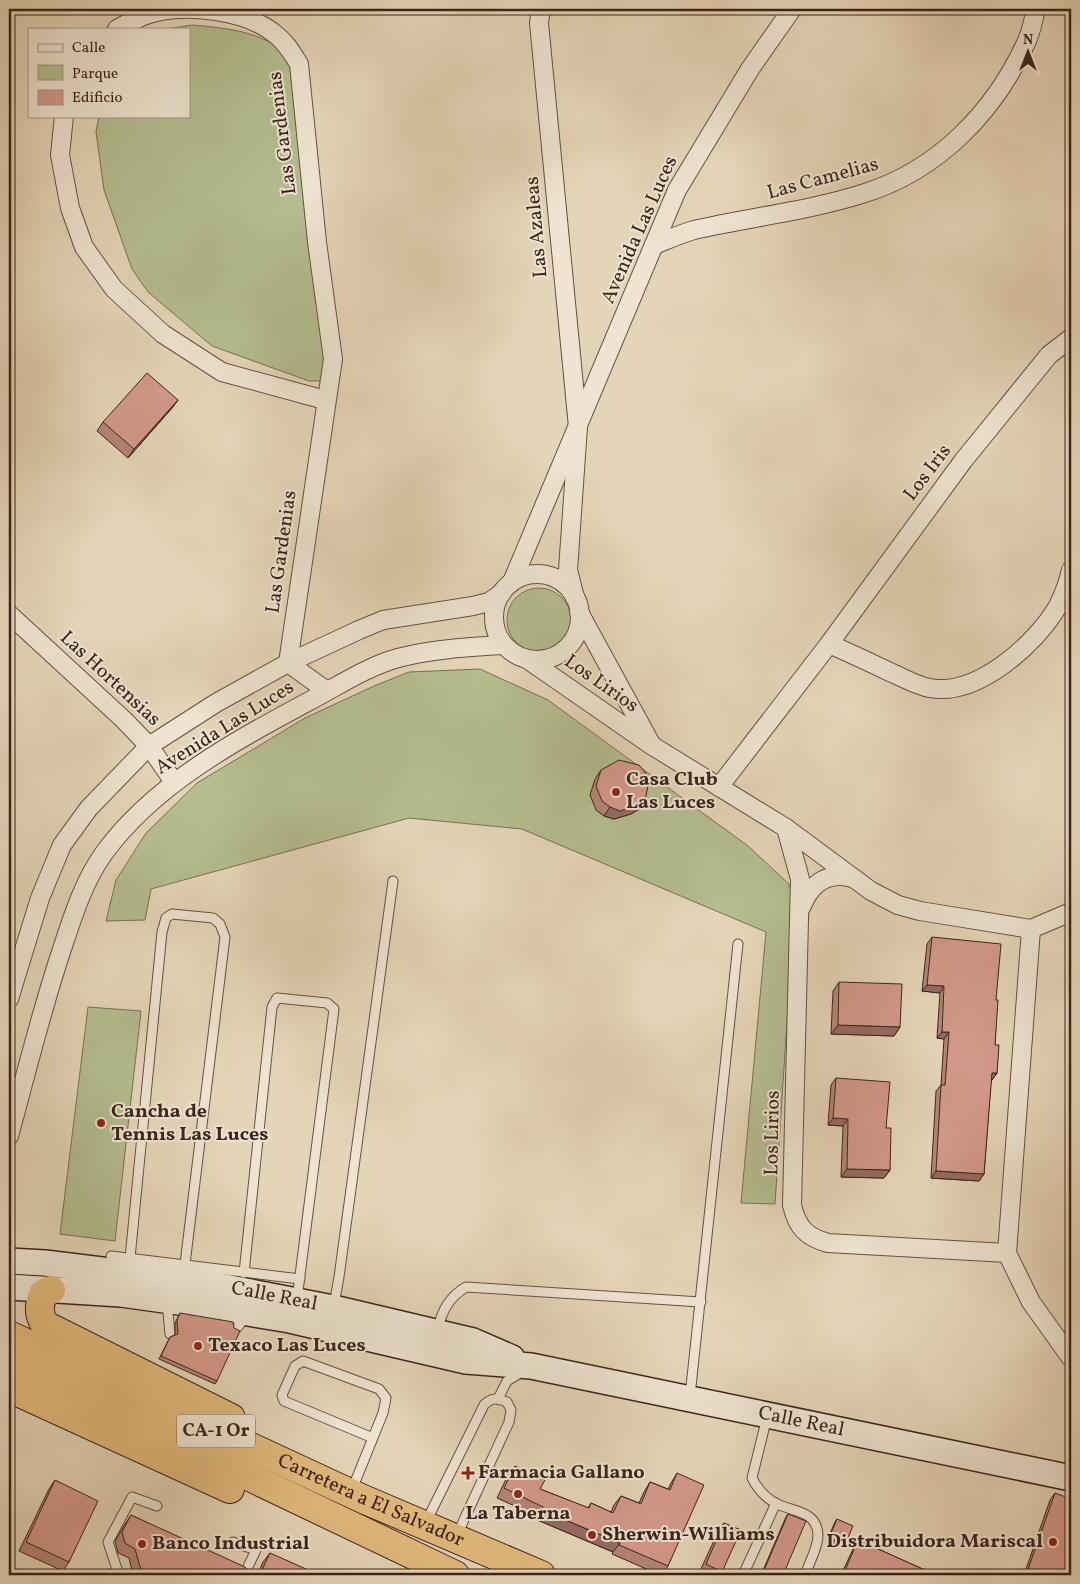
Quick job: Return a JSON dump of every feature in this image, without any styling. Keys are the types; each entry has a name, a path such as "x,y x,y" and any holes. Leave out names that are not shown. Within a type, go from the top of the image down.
{"highway":[{"path":"62,1284 43,1294 40,1304 41,1318 45,1324 258,1432 357,1495"},
{"name":"Carretera a El Salvador","path":"9,1335 357,1495 541,1575"},
{"name":"Carretera a El Salvador","path":"9,1362 374,1538 455,1575"},
{"path":"9,1388 322,1531 374,1538"}],"main road":[{"name":"Calle Real","path":"9,1261 55,1264 199,1282 298,1290 333,1308 473,1341 530,1366"},
{"path":"9,1272 62,1284 238,1298 530,1366"},
{"name":"Calle Real","path":"9,1288 62,1284 166,1300 243,1320 290,1320 466,1361 530,1366 1071,1478"}],"street":[{"name":"Avenida Las Luces","path":"9,999 40,898 62,845 88,808 149,746 216,703 288,662 383,620 473,606 488,602 507,587 578,427 676,190 750,69 792,9"},
{"name":"Las Camelias","path":"654,244 692,231 865,193 898,180 935,158 978,121 1003,85 1026,44 1036,9"},
{"name":"Las Gardenias","path":"119,28 148,14 182,10 211,10 244,17 275,33 294,56 300,72 316,242 333,359 331,378 325,400 288,662"},
{"name":"Las Azaleas","path":"537,13 578,427"},
{"path":"64,118 60,155 70,208 84,247 114,290 163,334 222,372 325,400"},
{"name":"Los Iris","path":"719,787 829,644 963,461 1050,355 1071,338"},
{"name":"Avenida Las Luces","path":"577,605 568,570 578,427"},
{"path":"829,644 919,685 945,690 963,688 992,673 1032,639 1057,608 1071,570"},
{"path":"540,574 554,578 567,586 577,605 579,626 574,639 565,649 554,656 541,660 527,659 514,654 504,645 497,633 494,619 496,605 507,587 525,576 540,574"},
{"name":"Los Lirios","path":"577,605 651,745"},
{"name":"Las Hortensias","path":"9,614 149,746 174,782"},
{"name":"Avenida Las Luces","path":"9,1136 51,983 71,922 88,882 103,854 174,782 234,744 327,691 396,659 463,648 504,645"},
{"name":"Los Lirios","path":"527,659 651,745 786,828 871,891 898,905 920,911 1031,929"},
{"path":"288,662 327,691"},
{"name":"Los Lirios","path":"786,828 800,880 792,1205 795,1218 803,1231 814,1240 828,1244 1008,1253"},
{"path":"800,914 809,891 820,880 838,875 854,878"},
{"path":"1071,912 1031,929 1008,1253 1022,1287 1035,1309 1071,1358"}],"lane":[{"path":"333,1308 340,1277 393,880"},
{"path":"130,1258 162,932 166,918 172,914 213,918 220,924 225,937 185,1264"},
{"path":"690,1399 738,944"},
{"path":"111,1256 244,1273 298,1290 334,1009 327,1003 276,998 272,1006 244,1273"},
{"path":"437,1333 440,1316 448,1302 455,1293 466,1287 701,1302"},
{"path":"166,1300 170,1334"},
{"path":"357,1495 386,1398 380,1389 303,1361 295,1366 282,1395 284,1401 373,1438"},
{"path":"498,1399 507,1381 530,1366"},
{"path":"425,1525 484,1405 490,1399 507,1402 511,1410 509,1422 455,1538"},
{"path":"768,1414 752,1478 756,1486 776,1503 803,1512 815,1522 818,1535 805,1575"},
{"path":"119,1575 108,1542 132,1497 157,1506"},
{"path":"743,1575 776,1503"},
{"path":"233,1542 256,1550 244,1575"}],"green space":[{"path":"192,25 246,33 271,43 282,51 290,61 330,361 323,381 309,381 212,346 148,292 132,269 104,190 96,132 99,118 190,118 190,28 172,28"},
{"path":"533,588 545,588 562,597 569,608 571,620 569,632 562,643 545,652 533,652 521,647 512,638 507,626 507,614 512,602 521,593"},
{"path":"480,669 548,700 748,846 789,884 794,900 793,932 775,1204 741,1203 766,932 522,829 409,818 151,889 145,920 106,921 116,880 146,833 197,783 305,718 374,686 409,672"},
{"name":"Cancha de Tennis Las Luces","path":"88,1007 141,1011 115,1241 60,1234"}],"building":[{"path":"147,373 178,400 134,449 103,422"},
{"name":"Casa Club Las Luces","path":"619,760 639,765 649,781 645,800 638,805 620,811 602,801 596,786 601,770"},
{"path":"932,937 1001,944 996,1000 998,1000 995,1045 999,1045 997,1073 992,1073 984,1174 936,1171 941,1085 945,1085 949,1032 942,1032 944,986 927,985"},
{"path":"839,982 902,984 900,1027 838,1025"},
{"path":"836,1078 890,1082 886,1128 891,1128 890,1170 847,1169 848,1119 833,1118"},
{"name":"Texaco Las Luces","path":"180,1313 233,1322 234,1328 240,1331 217,1381 161,1356 170,1337 178,1334 177,1320"},
{"path":"515,1466 545,1480 540,1489 589,1508 591,1503 613,1513 621,1496 641,1504 650,1482 670,1490 677,1473 704,1485 668,1566 619,1545 620,1543 542,1510 543,1507 504,1488"},
{"path":"55,1480 98,1501 69,1562 26,1542"},
{"name":"Distribuidora Mariscal","path":"1055,1493 1071,1499 1071,1575 1026,1575"},
{"path":"788,1514 806,1521 783,1575 762,1575"},
{"path":"131,1515 245,1567 248,1571 260,1574 270,1553 306,1569 303,1575 151,1575 152,1572 141,1570 135,1549 125,1543 122,1532"},
{"path":"837,1519 853,1526 845,1545 829,1538"},
{"path":"724,1523 741,1530 722,1572 706,1564"},
{"path":"858,1540 936,1575 843,1575"}],"place":[{"name":"Casa Club Las Luces","path":"616,792"},
{"name":"Cancha de Tennis Las Luces","path":"101,1123"},
{"name":"Texaco Las Luces","path":"198,1346"},
{"name":"Farmacia Gallano","path":"468,1473"},
{"name":"La Taberna","path":"518,1494"},
{"name":"Sherwin-Williams","path":"592,1535"},
{"name":"Distribuidora Mariscal","path":"1053,1542"},
{"name":"Banco Industrial","path":"142,1544"}]}
